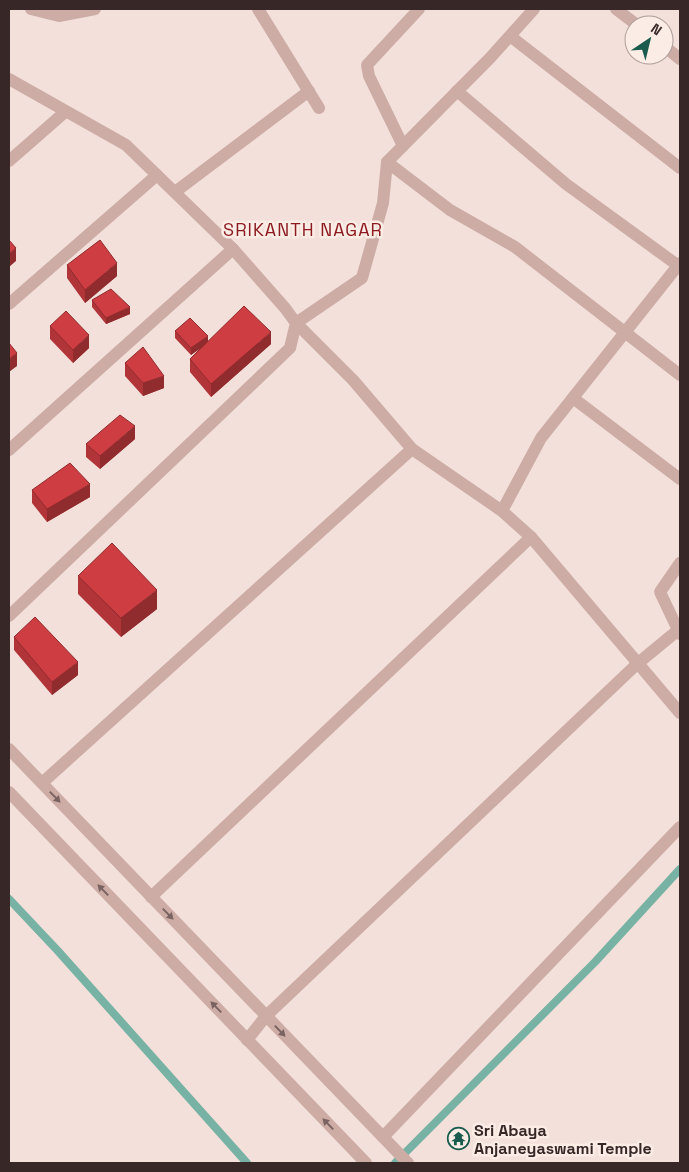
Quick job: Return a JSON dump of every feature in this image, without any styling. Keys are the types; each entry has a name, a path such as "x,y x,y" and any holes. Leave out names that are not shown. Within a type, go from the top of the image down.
{"street":[{"path":"31,9 58,16 96,9"},
{"path":"258,9 319,108"},
{"path":"403,146 369,76 367,66 419,9"},
{"path":"9,616 290,348 296,324 362,278 383,203 387,162 534,9"},
{"path":"510,36 680,168"},
{"path":"9,79 126,145 233,248 285,308 296,324 353,380 412,449 502,511 531,537 680,713"},
{"path":"175,192 309,91"},
{"path":"457,91 566,184 680,265 541,438 502,511"},
{"path":"9,161 65,112"},
{"path":"387,162 450,210 515,247 680,375"},
{"path":"9,304 157,175"},
{"path":"9,450 233,248"},
{"path":"573,398 680,479"},
{"path":"42,783 412,449"},
{"path":"151,896 531,537"},
{"path":"247,1040 266,1016 637,664 679,633 660,592 680,563"},
{"path":"9,749 408,1163"},
{"path":"9,792 364,1161"},
{"path":"383,1138 680,827"}],"building":[{"path":"9,240 16,248 9,254"},
{"path":"100,240 117,263 85,290 67,265"},
{"path":"111,289 130,307 106,318 92,300"},
{"path":"244,306 271,332 211,384 190,359"},
{"path":"66,311 89,335 73,350 50,326"},
{"path":"190,318 208,336 191,348 175,331"},
{"path":"9,343 17,353 9,359"},
{"path":"143,347 164,376 143,383 125,363"},
{"path":"120,415 135,426 100,456 86,444"},
{"path":"70,463 90,484 47,509 32,490"},
{"path":"112,543 157,590 121,618 78,576"},
{"path":"35,617 78,662 52,682 14,637"}],"waterway":[{"path":"395,1163 595,962 680,869"},
{"path":"9,899 58,951 247,1163"}],"place":[{"name":"Sri Abaya Anjaneyaswami Temple","path":"458,1139"}],"district":[{"name":"SRIKANTH NAGAR","path":"303,230"}]}
